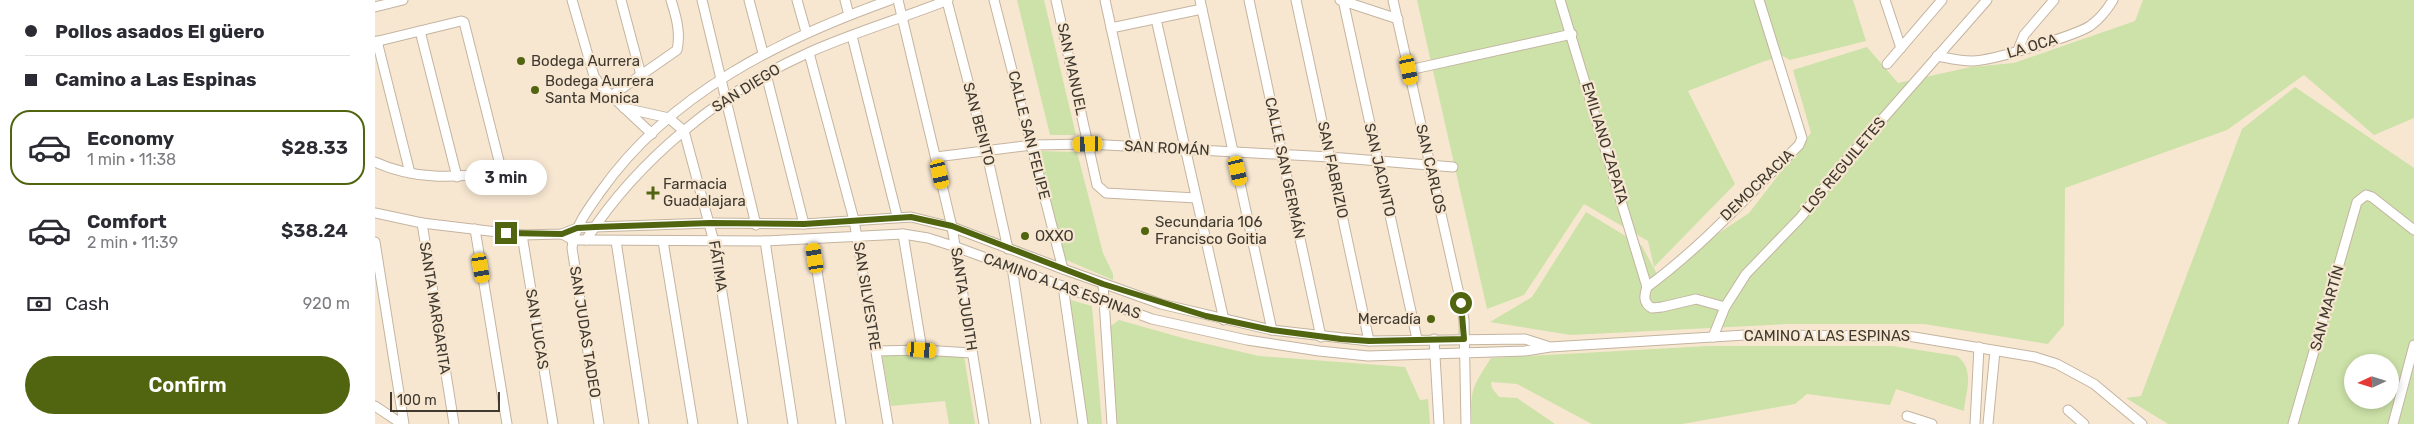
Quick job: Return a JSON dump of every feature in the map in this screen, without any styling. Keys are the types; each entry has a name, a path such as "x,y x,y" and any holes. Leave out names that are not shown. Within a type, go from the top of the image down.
{"street":[{"path":"375,7 403,0"},
{"path":"572,0 595,76 611,96 652,134"},
{"path":"621,0 641,75"},
{"path":"611,96 677,50 679,42 677,22 671,0"},
{"path":"702,0 756,225"},
{"path":"749,0 763,53"},
{"path":"797,0 806,32"},
{"path":"845,0 849,15"},
{"name":"SAN DIEGO","path":"573,240 577,228 610,178 669,118 721,79 763,53 806,32 890,0"},
{"name":"SANTA JUDITH","path":"898,0 952,226 984,424"},
{"name":"SAN DIEGO","path":"586,240 653,160 684,131 726,98 766,74 809,53 902,19 947,0"},
{"name":"SAN BENITO","path":"947,0 986,150 1008,249"},
{"name":"CALLE SAN FELIPE","path":"994,0 1063,269"},
{"name":"SAN MANUEL","path":"1057,0 1097,185 1100,190 1196,198"},
{"path":"1105,0 1137,146"},
{"name":"CALLE SAN GERMÁN","path":"1249,0 1321,336"},
{"name":"SAN FABRIZIO","path":"1297,0 1369,341"},
{"path":"1341,0 1398,19"},
{"name":"SAN JACINTO","path":"1341,0 1379,161 1417,339"},
{"name":"SAN CARLOS","path":"1393,0 1461,303 1464,339 1466,424"},
{"name":"EMILIANO ZAPATA","path":"1560,0 1572,34 1647,287 1644,298 1645,302 1652,308 1662,308 1696,299 1725,307"},
{"name":"DEMOCRACIA","path":"1647,287 1666,273 1709,233 1799,145 1802,138 1759,0"},
{"path":"1885,0 1901,48"},
{"path":"1887,64 1934,4 1943,0"},
{"name":"LOS REGUILETES","path":"1713,337 1725,307 1746,274 1801,217 1843,164 1987,0"},
{"path":"2018,50 2024,35 2054,0"},
{"name":"LA OCA","path":"1937,56 1971,61 2018,50 2089,27 2098,20 2113,0"},
{"path":"1111,28 1156,19 1201,4 1272,330"},
{"path":"1156,19 1224,320"},
{"path":"375,162 409,173 429,177 457,177 499,170 500,165 464,22 376,42 409,173"},
{"path":"420,31 457,177"},
{"path":"1409,70 1572,34"},
{"path":"852,36 897,216"},
{"name":"SAN SILVESTRE","path":"809,53 857,236 888,424"},
{"path":"766,74 804,224"},
{"path":"624,108 669,118 684,131"},
{"name":"FÁTIMA","path":"684,131 714,242 743,424"},
{"name":"SAN ROMÁN","path":"936,157 1032,145 1088,144 1330,157 1453,167"},
{"name":"SAN MARTÍN","path":"2293,424 2357,202 2366,195 2377,200 2414,230"},
{"path":"375,213 475,230 522,234 562,234 577,228"},
{"name":"CAMINO A LAS ESPINAS","path":"577,228 710,223 756,225 804,224 897,216 925,219 952,226 1103,284 1188,312 1272,330 1369,341 1525,339 1550,347"},
{"name":"SANTA MARGARITA","path":"422,222 454,424"},
{"path":"475,230 507,424"},
{"name":"SAN LUCAS","path":"522,234 553,424"},
{"path":"562,234 573,240"},
{"path":"903,234 922,350"},
{"name":"CAMINO A LAS ESPINAS","path":"573,240 714,242 903,234 928,238 956,247 1103,302 1181,327 1309,350 1368,356 1525,351 1550,347 1713,337 1796,334 1908,336 2035,357 2064,367 2094,384 2142,424"},
{"path":"812,239 841,424"},
{"name":"SAN JUDAS TADEO","path":"573,240 573,256 599,424"},
{"path":"616,241 644,424"},
{"path":"663,241 693,424"},
{"path":"765,241 793,424"},
{"path":"375,242 403,424"},
{"path":"1012,267 1036,424"},
{"path":"1103,284 1112,424"},
{"path":"1063,286 1083,424"},
{"path":"1434,339 1439,424"},
{"path":"2393,424 2414,345"},
{"path":"1975,424 1979,347"},
{"path":"876,351 922,350 972,353"},
{"path":"1988,424 1995,351"},
{"path":"375,406 403,424"},
{"path":"2068,410 2084,424"},
{"path":"1907,416 1932,424"}],"green space":[{"path":"1017,0 1044,0 1076,135 1050,135"},
{"path":"1417,0 1853,0 1866,41 1790,60 1783,56 1762,62 1688,91 1735,184 1654,267 1648,241 1584,204 1524,295 1487,309"},
{"path":"2143,0 2414,0 2414,118 2374,135 2304,75 2227,130 2065,188 2064,325 2048,344 1924,324 1788,324 1571,335 1490,322 1532,297 1586,212 1642,246 1657,274 1749,213 1811,133 1793,70 1867,47 1898,83 1971,67 2014,63 2135,21"},
{"path":"2295,87 2414,168 2414,424 2168,424 2126,398 2141,396 2242,129"},
{"path":"1040,151 1077,152 1103,253 1113,274 1113,280 1064,259 1036,155"},
{"path":"1067,299 1092,306 1102,424 1087,424"},
{"path":"1119,320 1190,340 1259,356 1405,367 1420,400 1428,399 1430,424 1114,424 1107,329"},
{"path":"1708,346 1893,346 1957,356 1963,361 1968,374 1964,411 1896,389 1890,405 1807,394 1795,404 1682,424 1592,424 1517,384 1491,382 1492,388 1499,397 1517,398 1555,424 1472,424 1471,403 1474,389 1491,358"},
{"path":"882,356 964,356 975,424 949,424 945,401 891,406"}],"place":[{"name":"Bodega Aurrera","path":"521,61"},
{"name":"Bodega Aurrera Santa Monica","path":"535,90"},
{"name":"Farmacia Guadalajara","path":"653,193"},
{"name":"Secundaria 106 Francisco Goitia","path":"1145,231"},
{"name":"OXXO","path":"1025,236"},
{"name":"Mercadía","path":"1431,319"}],"route":[{"path":"506,233 562,234 577,228 595,227 710,223 756,225 804,224 897,216 911,217 952,226 1103,284 1161,304 1188,312 1272,330 1369,341 1464,339 1464,320 1461,303"}]}
